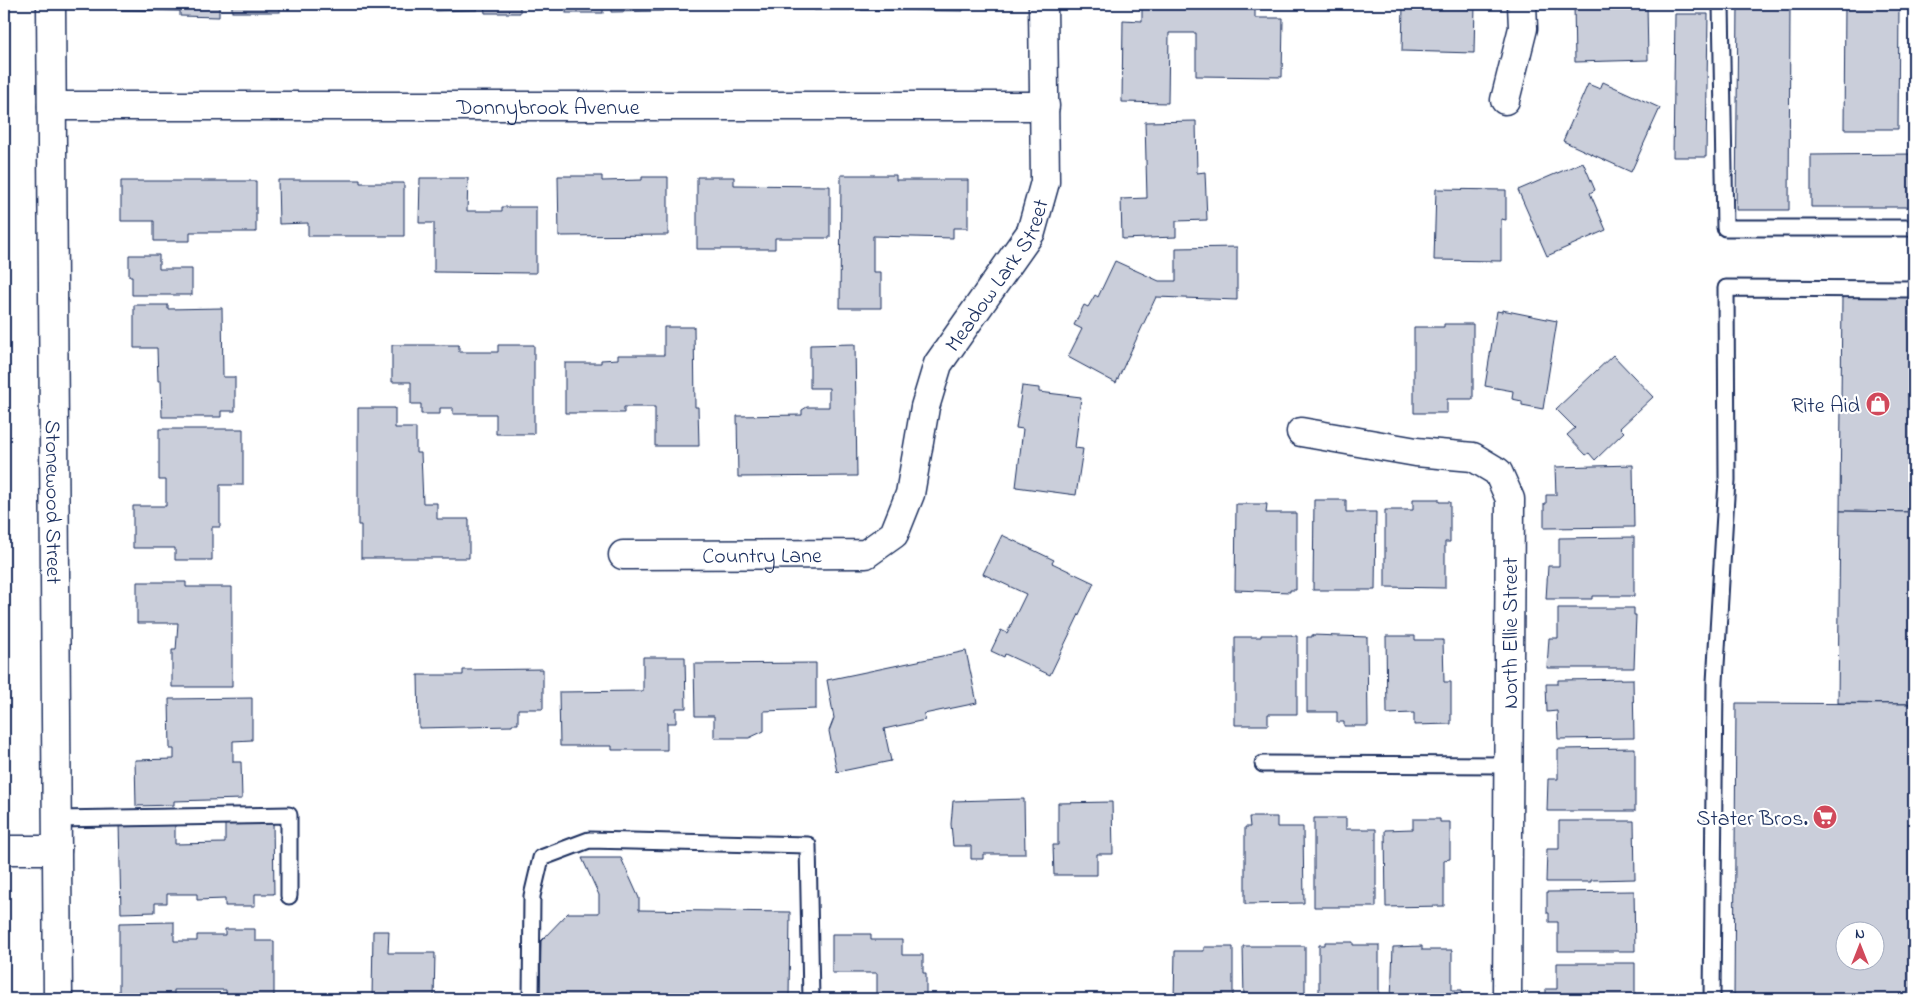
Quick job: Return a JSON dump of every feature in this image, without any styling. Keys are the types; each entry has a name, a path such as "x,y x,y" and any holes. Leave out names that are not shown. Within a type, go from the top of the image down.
{"street":[{"name":"Stonewood Street","path":"51,4 58,999"},
{"name":"Meadow Lark Street","path":"894,534 910,494 925,407 938,364 1031,232 1046,182 1043,4"},
{"path":"1505,100 1524,28 1522,4"},
{"name":"Donnybrook Avenue","path":"52,106 1045,106"},
{"name":"North Ellie Street","path":"1301,432 1416,452 1473,458 1498,472 1510,499 1508,999"},
{"name":"Country Lane","path":"623,555 866,554 894,534"},
{"path":"4,850 56,850"}],"lane":[{"path":"1721,4 1724,228 1914,228"},
{"path":"1712,999 1715,682 1727,480 1726,288 1914,289"},
{"path":"1263,764 1509,765"},
{"path":"56,819 289,815 289,896"},
{"path":"530,999 532,896 541,858 589,840 808,845 811,999"}],"building":[{"path":"116,4 219,4 219,17 180,16 180,11 116,10"},
{"path":"232,4 280,4 280,12 232,12"},
{"path":"432,4 477,4 477,10 432,11"},
{"path":"484,4 520,4 520,13 485,13"},
{"path":"566,4 603,4 603,13 566,13"},
{"path":"611,4 719,4 719,6 664,6 664,11 611,12"},
{"path":"738,4 851,4 851,10 814,10 814,6 738,7"},
{"path":"862,4 963,4 963,11 861,10"},
{"path":"1142,4 1255,4 1255,18 1283,18 1282,77 1196,76 1196,33 1169,33 1168,103 1122,102 1123,20 1142,21"},
{"path":"1403,4 1475,4 1474,53 1402,51"},
{"path":"1574,4 1647,4 1648,60 1575,62"},
{"path":"1738,4 1790,4 1789,210 1736,210"},
{"path":"1845,4 1899,4 1898,129 1844,129"},
{"path":"1675,14 1708,14 1706,157 1673,157"},
{"path":"1603,82 1660,108 1631,172 1563,141 1588,84 1600,89"},
{"path":"1196,121 1197,173 1205,172 1207,220 1176,221 1176,237 1122,239 1121,199 1147,198 1145,122"},
{"path":"1914,154 1914,207 1811,207 1811,155"},
{"path":"1583,162 1595,190 1590,193 1606,230 1547,256 1518,190"},
{"path":"841,175 896,175 896,180 968,180 968,228 953,228 953,238 873,236 873,272 881,272 881,308 840,308"},
{"path":"558,176 602,176 602,181 642,180 642,177 668,177 668,235 559,236"},
{"path":"697,177 734,177 734,185 830,186 830,238 775,238 775,249 697,249"},
{"path":"420,178 468,178 467,211 502,211 502,207 536,207 536,273 434,272 434,223 419,223"},
{"path":"278,180 360,180 360,183 404,183 404,236 308,236 308,223 279,224"},
{"path":"121,181 256,181 256,232 190,232 190,241 154,241 154,221 121,221"},
{"path":"1436,189 1506,190 1506,220 1501,219 1501,261 1434,260"},
{"path":"1237,247 1237,300 1156,297 1116,383 1068,357 1082,329 1074,325 1084,305 1088,307 1095,295 1098,297 1115,261 1159,281 1176,281 1176,248"},
{"path":"129,255 159,255 159,269 192,269 192,295 132,295 132,276 129,276"},
{"name":"Rite Aid","path":"1842,296 1914,297 1914,512 1840,511"},
{"path":"134,305 168,305 168,309 222,308 223,377 235,377 235,411 221,411 221,417 162,417 161,381 158,381 157,348 134,348"},
{"path":"1502,310 1557,321 1543,409 1522,405 1522,401 1512,399 1513,391 1485,386 1497,311 1502,312"},
{"path":"1444,324 1473,324 1473,399 1447,399 1447,413 1414,413 1414,327 1444,327"},
{"path":"664,327 694,327 695,407 698,407 699,446 655,446 655,407 624,407 624,413 565,413 565,363 601,363 601,360 618,359 618,355 664,355"},
{"path":"855,344 857,476 738,477 737,416 802,415 802,410 807,407 829,407 829,388 810,388 810,345"},
{"path":"392,345 459,345 459,352 498,352 498,345 534,345 534,434 496,434 496,414 453,414 453,408 440,408 440,414 421,414 421,404 411,404 411,382 392,382"},
{"path":"1613,355 1653,397 1620,428 1624,432 1595,460 1589,453 1586,455 1567,435 1575,428 1556,409"},
{"path":"1022,386 1039,388 1039,392 1081,397 1075,448 1083,449 1076,495 1016,487 1023,429 1016,428"},
{"path":"358,408 395,408 395,428 416,428 416,453 421,453 423,503 437,503 437,519 469,519 469,558 361,558 361,525 358,525"},
{"path":"159,429 243,429 243,485 220,485 220,527 212,527 212,560 175,560 175,548 133,548 133,506 166,506 166,480 159,480"},
{"path":"1633,465 1634,527 1544,528 1546,495 1556,495 1555,467"},
{"path":"1413,499 1439,499 1439,502 1450,502 1450,542 1445,542 1445,588 1385,587 1385,510 1413,510"},
{"path":"1314,500 1346,500 1346,512 1376,512 1375,590 1313,590"},
{"path":"1236,504 1267,504 1266,513 1296,513 1296,590 1290,590 1290,592 1235,590"},
{"path":"1840,511 1914,512 1914,704 1838,703"},
{"path":"1002,535 1054,560 1052,563 1094,583 1050,675 1005,654 1004,657 991,651 1001,630 1007,633 1026,594 983,574"},
{"path":"1634,537 1634,596 1592,596 1592,599 1546,599 1548,566 1559,566 1559,538"},
{"path":"137,582 186,582 186,587 232,587 232,687 172,687 172,650 176,650 178,623 137,623"},
{"path":"1558,608 1634,608 1634,615 1636,615 1634,668 1547,668 1549,638 1558,638"},
{"path":"1261,635 1297,636 1297,714 1268,714 1268,725 1235,725 1235,637 1261,637"},
{"path":"1312,635 1367,637 1368,726 1344,726 1344,722 1337,722 1337,712 1307,712 1307,637 1312,637"},
{"path":"1386,636 1415,636 1415,640 1443,640 1444,682 1451,682 1451,724 1414,725 1414,713 1387,714"},
{"path":"966,651 977,703 924,714 925,720 884,729 891,761 837,772 829,731 834,718 827,680"},
{"path":"643,657 685,657 686,708 676,708 676,723 667,723 667,750 612,750 612,746 560,746 559,692 643,691"},
{"path":"816,663 816,709 764,711 764,731 749,738 714,738 714,716 695,716 694,664"},
{"path":"543,669 543,709 518,709 518,724 512,724 512,726 419,728 418,675 463,675 463,670"},
{"path":"1633,679 1634,738 1558,739 1557,711 1547,712 1546,684 1558,684 1558,680"},
{"path":"252,698 252,740 233,741 233,762 241,762 242,799 174,801 174,805 136,806 135,760 174,759 174,749 170,749 169,699"},
{"name":"Stater Bros.","path":"1736,703 1914,704 1914,999 1734,999"},
{"path":"1635,748 1635,811 1547,811 1548,779 1558,779 1558,749"},
{"path":"1024,799 1025,854 983,854 983,859 971,859 971,846 953,846 951,824 953,801"},
{"path":"1112,802 1113,854 1097,854 1097,875 1054,875 1053,845 1058,845 1058,803"},
{"path":"1249,817 1277,817 1277,827 1303,827 1304,903 1245,904 1245,827 1250,827"},
{"path":"1314,818 1346,818 1346,829 1376,829 1376,907 1314,907"},
{"path":"1413,819 1440,819 1440,822 1450,822 1450,859 1444,860 1444,906 1386,907 1385,830 1413,829"},
{"path":"273,821 274,894 255,894 255,906 225,906 225,899 197,900 197,894 167,894 167,903 155,903 155,912 121,913 119,822 175,822 175,844 225,843 225,822"},
{"path":"1559,821 1634,821 1635,879 1591,880 1591,882 1546,882 1547,849 1559,849"},
{"path":"582,858 621,858 639,898 639,910 790,912 789,999 540,999 541,941 568,913 599,913 599,895"},
{"path":"1634,891 1635,951 1558,951 1558,922 1549,922 1547,892"},
{"path":"174,922 174,941 197,941 197,935 225,935 225,929 255,929 255,941 274,941 274,999 226,999 226,990 174,990 174,999 119,999 119,923"},
{"path":"373,931 389,931 388,953 435,953 434,999 372,999"},
{"path":"832,934 871,934 871,940 902,940 902,955 923,955 923,973 926,973 926,998 981,997 981,999 869,999 877,998 877,973 832,973"},
{"path":"1325,942 1353,942 1353,945 1379,945 1379,999 1319,999 1319,945 1325,945"},
{"path":"1243,946 1305,946 1305,999 1244,999"},
{"path":"1422,946 1422,950 1452,950 1452,990 1462,990 1462,999 1391,999 1393,947"},
{"path":"1204,947 1233,947 1233,999 1174,999 1175,951 1204,951"},
{"path":"1557,963 1635,963 1635,999 1546,999 1546,989 1557,989"}],"place":[{"name":"Rite Aid","path":"1878,404"},
{"name":"Stater Bros.","path":"1825,817"}]}
